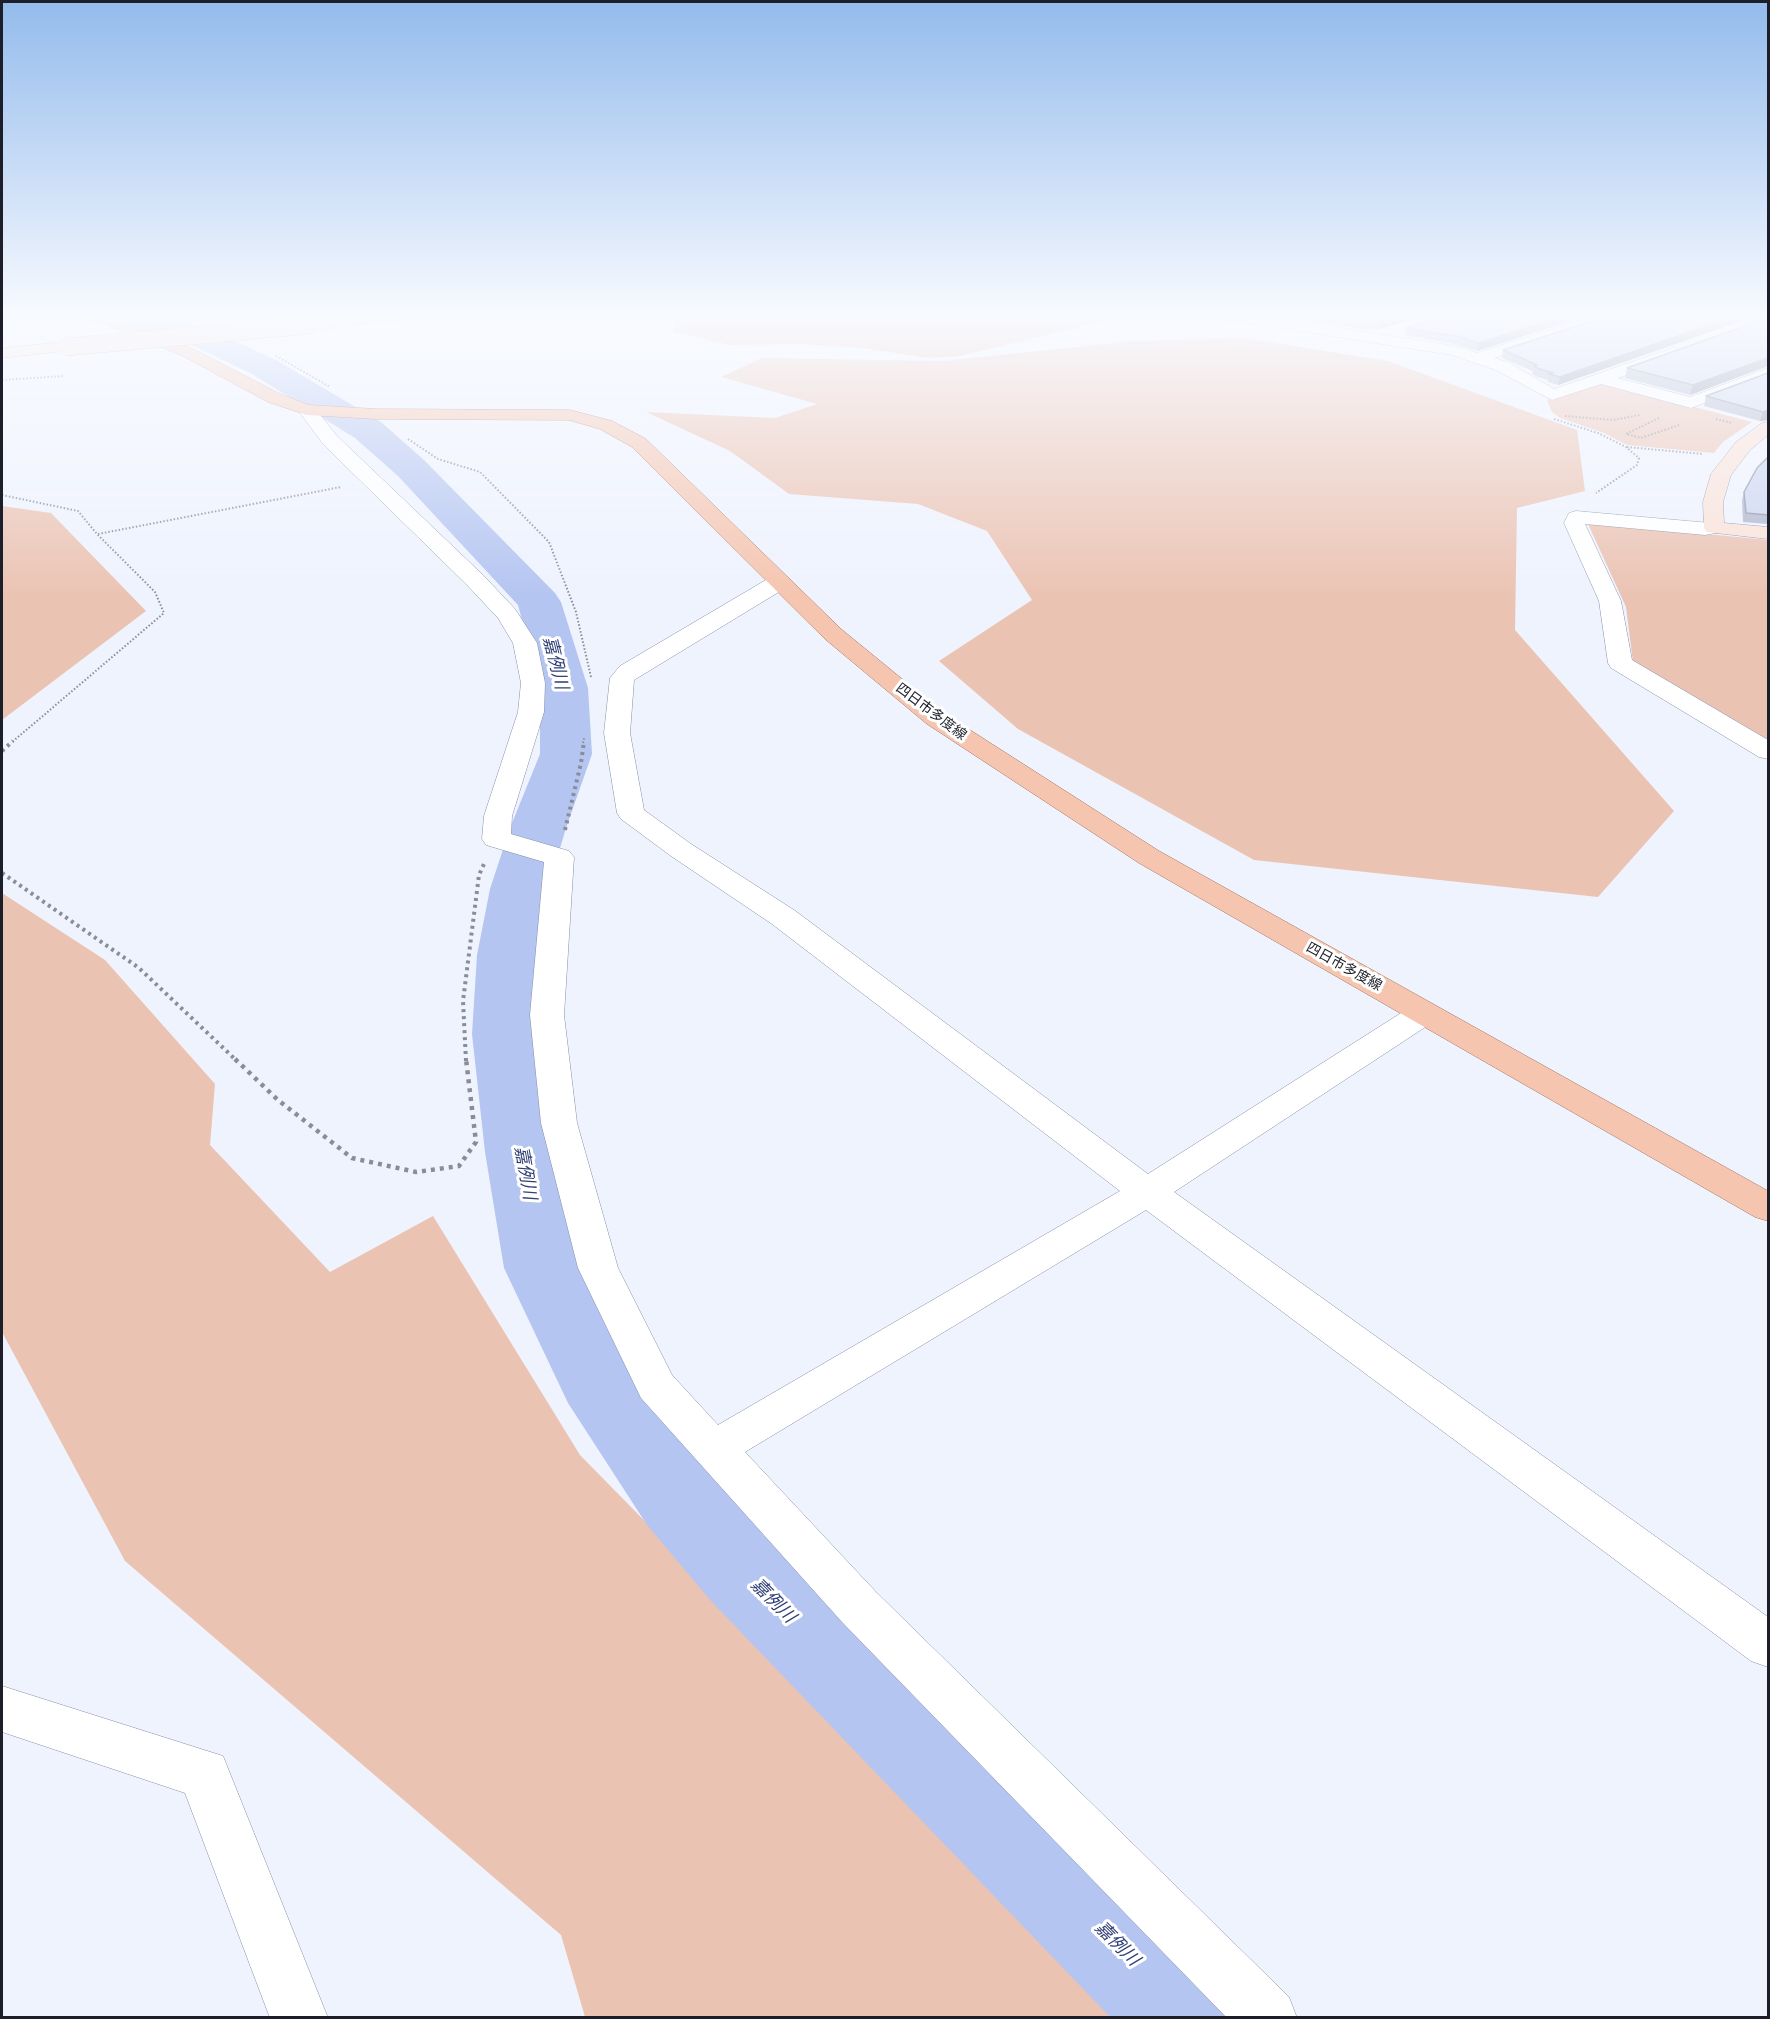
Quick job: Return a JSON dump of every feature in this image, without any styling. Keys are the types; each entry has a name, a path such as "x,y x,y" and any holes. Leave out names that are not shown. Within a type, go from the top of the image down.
{"main road":[{"name":"四日市多度線","path":"299,407 307,410 376,414 570,415 606,425 639,443 833,634 936,719 1149,857 1768,1208"},
{"path":"1768,427 1743,446 1721,474 1713,502 1714,528 1768,534"}],"street":[{"path":"307,410 330,440 475,580 507,614 525,643 533,683 531,712 498,816 496,839 559,857 547,1015 559,1124 598,1268 656,1386 859,1607 1268,2018"},
{"path":"1714,528 1705,530 1576,517 1574,523 1610,600 1620,663 1768,751"},
{"path":"778,582 629,671 622,678 617,733 631,813 681,850 783,917 1147,1192 1768,1645"},
{"path":"714,1449 1147,1192 1424,1012"},
{"path":"2,1709 204,1774 299,2018"}],"path":[{"path":"1546,407 1552,419 1598,433 1626,447 1639,458 1637,465 1581,503 1576,517"},
{"path":"1565,416 1593,420 1624,419 1660,407"},
{"path":"1626,447 1734,458"},
{"path":"97,534 372,481"},
{"path":"2,495 78,511 97,534 155,592 164,614 2,751"},
{"path":"2,873 139,968 278,1100 352,1158 416,1172 459,1166 476,1142 467,1083 463,1000 479,875 496,839"}],"shaded area":[{"path":"807,407 1515,407 1577,430 1585,491 1517,508 1515,630 1674,811 1598,897 1254,860 1018,729 939,661 1032,600 987,531 918,504 789,494 730,451 646,412 775,418"},
{"path":"1550,407 1696,407 1752,422 1723,442 1714,453 1627,445 1604,433 1560,418"},
{"path":"2,506 51,513 146,611 2,720"},
{"path":"1588,524 1768,540 1768,740 1633,662 1626,607"},
{"path":"2,893 105,960 215,1084 210,1145 330,1272 433,1216 580,1455 1131,2017 585,2017 561,1935 125,1561 2,1332"}],"building":[{"path":"1746,407 1768,407 1768,410 1763,412"},
{"path":"1768,457 1768,515 1746,513 1744,492 1757,468"}],"waterway":[{"name":"嘉例川","path":"332,407 368,430 411,468 539,602 564,688 566,754 538,828 519,889 508,955 505,1034 521,1152 543,1268 597,1380 678,1499 744,1573 1191,2018"}]}
